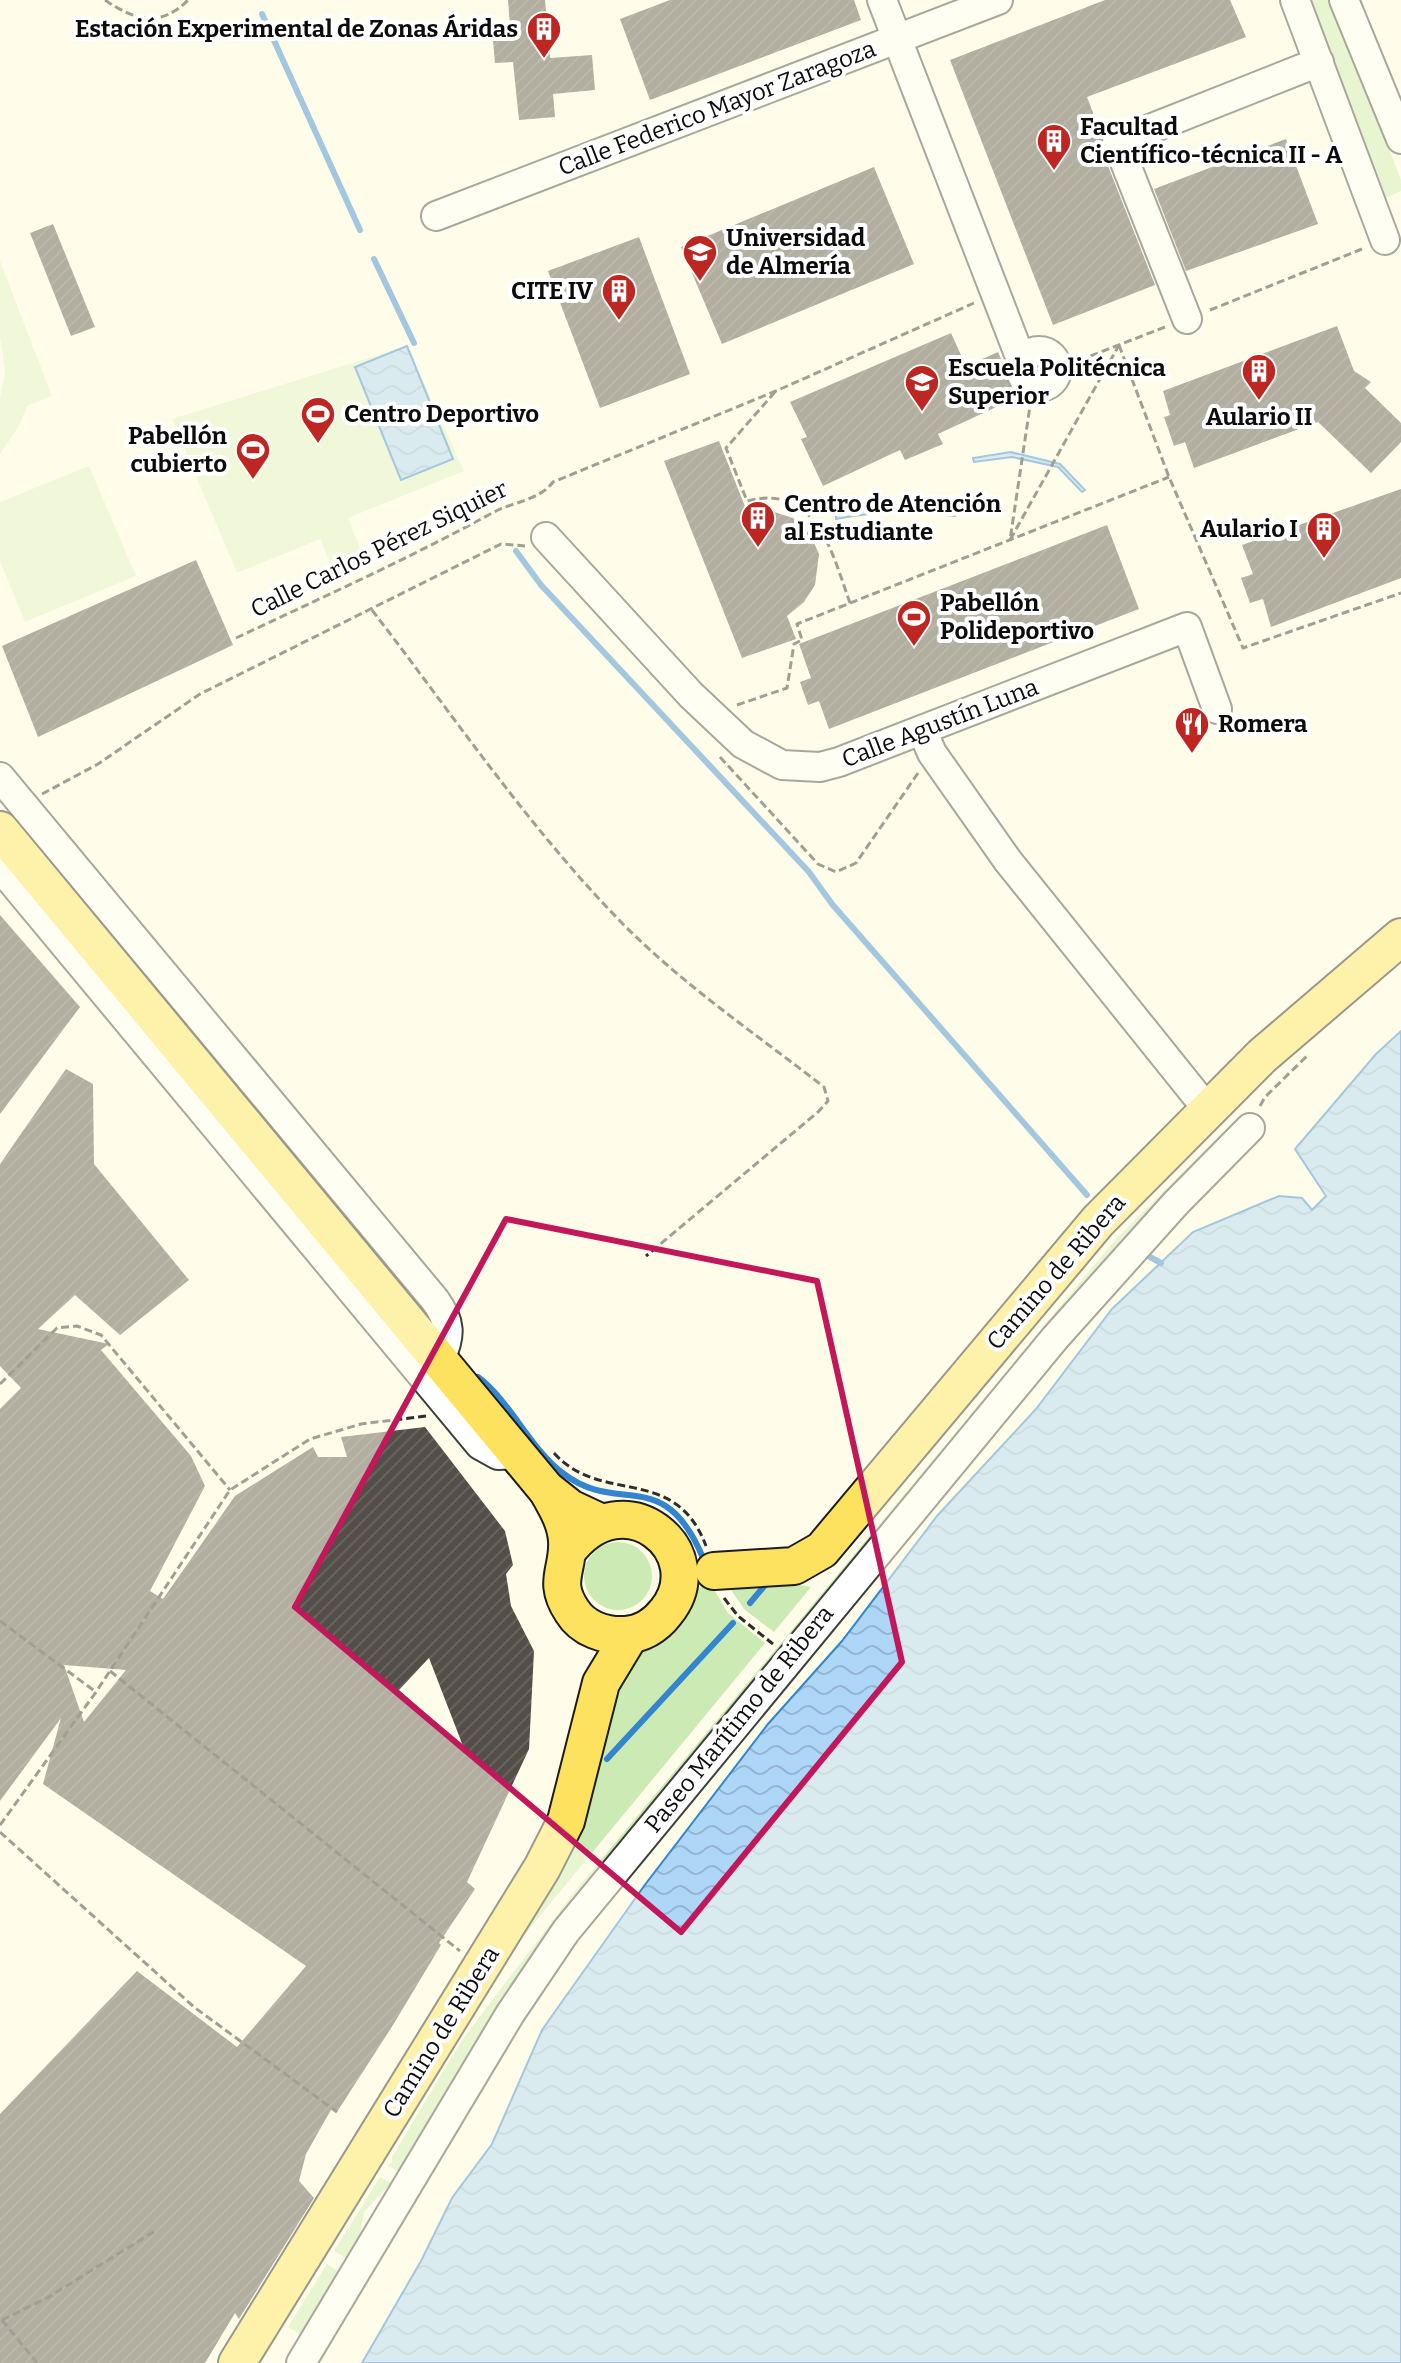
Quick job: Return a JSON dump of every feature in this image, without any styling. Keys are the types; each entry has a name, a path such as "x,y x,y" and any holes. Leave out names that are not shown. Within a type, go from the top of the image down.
{"main road":[{"path":"12,817 546,1489 565,1528 567,1552 560,1580 572,1611 603,1634 630,1635 660,1620 677,1592 679,1568 671,1548"},
{"name":"Camino de Ribera","path":"711,1571 794,1566 822,1550 1098,1221 1262,1056 1401,937"},
{"path":"546,1489 570,1508 600,1522 633,1520 650,1526 671,1548 711,1571 677,1592"},
{"path":"567,1552 580,1535 600,1522"},
{"name":"Camino de Ribera","path":"237,2363 542,1868 566,1821 601,1683 601,1653 592,1628"},
{"name":"Camino de Ribera","path":"601,1683 630,1635"}],"street":[{"path":"882,0 1028,374"},
{"name":"Calle Federico Mayor Zaragoza","path":"436,216 998,0"},
{"path":"1295,0 1385,240"},
{"path":"1344,0 1401,139"},
{"path":"1187,319 1117,142 1319,62"},
{"path":"1028,374 1031,352 1045,352 1057,369"},
{"name":"Calle Agustín Luna","path":"537,542 691,695 762,757 782,765 820,767 927,742 1187,627 1217,709"},
{"path":"927,742 1008,861 1208,1110"},
{"path":"0,777 12,817"},
{"path":"0,867 480,1445 498,1455 518,1454"},
{"name":"Paseo Marítimo de Ribera","path":"301,2363 510,2014 566,1931 1055,1338 1176,1203 1250,1128"}],"path":[{"path":"105,0 127,15 144,19 166,16 188,0"},
{"path":"1057,369 1385,240"},
{"name":"Calle Carlos Pérez Siquier","path":"236,638 538,494 553,482 776,391 995,293"},
{"path":"1119,345 1169,477 1243,648 1401,593"},
{"path":"1010,540 1119,345"},
{"path":"1010,540 1028,374"},
{"path":"776,391 726,448 747,501 777,498 805,512 817,522 826,536 850,603"},
{"path":"728,708 787,688 794,644 802,640 797,624 1169,477"},
{"path":"12,817 98,764 200,694 501,544 537,542"},
{"path":"372,610 543,833 620,921 666,965 824,1087 828,1101 818,1112 646,1256"},
{"path":"710,746 818,864 836,872 856,863 927,742"},
{"path":"0,1384 57,1328 77,1326 101,1335 230,1490"},
{"path":"0,1825 96,1692 230,1490 310,1439 361,1424 436,1417"},
{"path":"711,1571 725,1601 738,1616 773,1644"},
{"path":"0,1621 96,1692"},
{"path":"110,1671 481,1967"},
{"path":"0,1813 6,1817"},
{"path":"0,1832 194,2007 337,2112"},
{"path":"37,2363 1,2320 47,2298 155,2231"}],"highlighted area":[{"path":"506,1219 817,1281 902,1662 681,1932 295,1607"}],"green space":[{"path":"1308,0 1332,0 1401,180 1401,191 1385,198"},
{"path":"0,261 52,396 27,406 19,426 0,454 0,398 5,372 0,337"},
{"name":"Centro Deportivo","path":"407,346 464,471 348,518 364,558 334,571 320,539 237,573 172,419"},
{"path":"89,466 136,576 25,622 0,561 0,502"},
{"path":"1237,1118 1242,1123 641,1823 404,2175 387,2165 392,2163 392,2157 462,2040 576,1890 1116,1239"},
{"path":"611,1542 625,1542 637,1547 647,1557 652,1576 647,1595 637,1605 625,1610 611,1610 599,1605 589,1595 584,1583 584,1569 589,1557 599,1547"},
{"path":"777,1581 811,1587 774,1632 745,1610 729,1587"},
{"path":"710,1583 728,1613 765,1643 516,1945 581,1825 626,1660 696,1589"},
{"path":"380,2177 391,2183 364,2212 360,2235 346,2258 334,2251"},
{"path":"327,2264 344,2275 307,2338 288,2327"}],"water":[{"path":"407,346 453,459 401,480 355,367"},
{"path":"1011,452 1060,464 1085,490 1082,492 1058,467 1012,457 974,462 973,458"},
{"path":"876,505 921,505 957,511 955,516 895,512 836,519 836,513"},
{"path":"1401,1031 1401,2363 362,2363 421,2261 452,2198 492,2144 542,2030 644,1886 768,1724 842,1641 937,1516 1036,1409 1112,1309 1193,1232 1279,1196 1302,1198 1312,1210 1326,1196 1295,1149 1376,1054"}],"building":[{"name":"Estación Experimental de Zonas Áridas","path":"508,0 545,0 550,58 592,55 595,90 553,94 555,117 519,120 513,62 495,63 493,41 511,40"},
{"path":"670,0 854,0 861,20 650,100 620,19"},
{"name":"Facultad Científico-técnica II - A","path":"1105,0 1230,0 1246,37 1087,97 1102,136 1101,148 1155,285 1053,325 950,60"},
{"path":"1286,139 1318,224 1186,271 1154,189"},
{"path":"874,167 914,264 722,344 681,247"},
{"path":"53,224 95,327 71,336 30,233"},
{"name":"CITE IV","path":"639,237 690,374 600,408 548,271"},
{"name":"Aulario II","path":"1337,326 1354,371 1371,382 1365,388 1401,423 1401,442 1371,473 1318,422 1194,468 1185,442 1174,446 1164,417 1170,415 1163,391"},
{"name":"Escuela Politécnica Superior","path":"951,333 966,366 998,352 1018,397 938,434 943,444 905,460 900,450 823,486 801,439 807,437 790,402"},
{"name":"Centro de Atención al Estudiante","path":"719,441 748,514 771,511 793,518 810,534 819,554 815,585 804,602 787,616 796,639 742,658 664,461"},
{"name":"Aulario I","path":"1401,489 1401,578 1271,627 1263,599 1250,603 1241,578 1253,574 1242,545"},
{"name":"Pabellón Polideportivo","path":"1107,525 1139,609 829,729 819,701 808,705 800,682 811,678 799,644"},
{"path":"196,560 233,645 38,737 2,646"},
{"path":"0,915 80,1007 0,1114"},
{"path":"66,1069 93,1084 94,1164 189,1280 120,1335 75,1295 38,1329 109,1344 101,1350 191,1456 205,1486 150,1591 163,1599 235,1496 313,1447 318,1457 347,1457 341,1437 425,1427 505,1531 513,1565 506,1574 511,1606 534,1651 529,1749 467,1882 475,1889 337,2112 332,2108 306,2154 299,2181 314,2198 239,2319 235,2313 205,2363 0,2363 0,2114 137,1971 237,2047 306,1966 43,1784 61,1718 0,1801 0,1409 21,1388 0,1366 0,1164","holes":["429,1658 463,1746 399,1690","64,1665 126,1670 84,1722"]}],"waterway":[{"path":"262,14 360,230"},
{"path":"374,259 414,343"},
{"path":"516,551 541,585 809,872 832,904 1087,1195"},
{"path":"38,844 434,1327"},
{"path":"1150,1257 1161,1263"},
{"path":"478,1377 501,1399 541,1452 564,1474 584,1486 603,1492 640,1496 673,1511 688,1529 703,1558"},
{"path":"750,1603 766,1584"},
{"path":"607,1759 733,1623"}],"place":[{"name":"Estación Experimental de Zonas Áridas","path":"544,60"},
{"name":"Facultad Científico-técnica II - A","path":"1054,172"},
{"name":"Universidad de Almería","path":"700,283"},
{"name":"CITE IV","path":"619,322"},
{"name":"Aulario II","path":"1259,402"},
{"name":"Escuela Politécnica Superior","path":"922,413"},
{"name":"Centro Deportivo","path":"318,445"},
{"name":"Pabellón cubierto","path":"253,481"},
{"name":"Centro de Atención al Estudiante","path":"758,549"},
{"name":"Aulario I","path":"1324,560"},
{"name":"Pabellón Polideportivo","path":"914,648"},
{"name":"Romera","path":"1192,755"}]}
